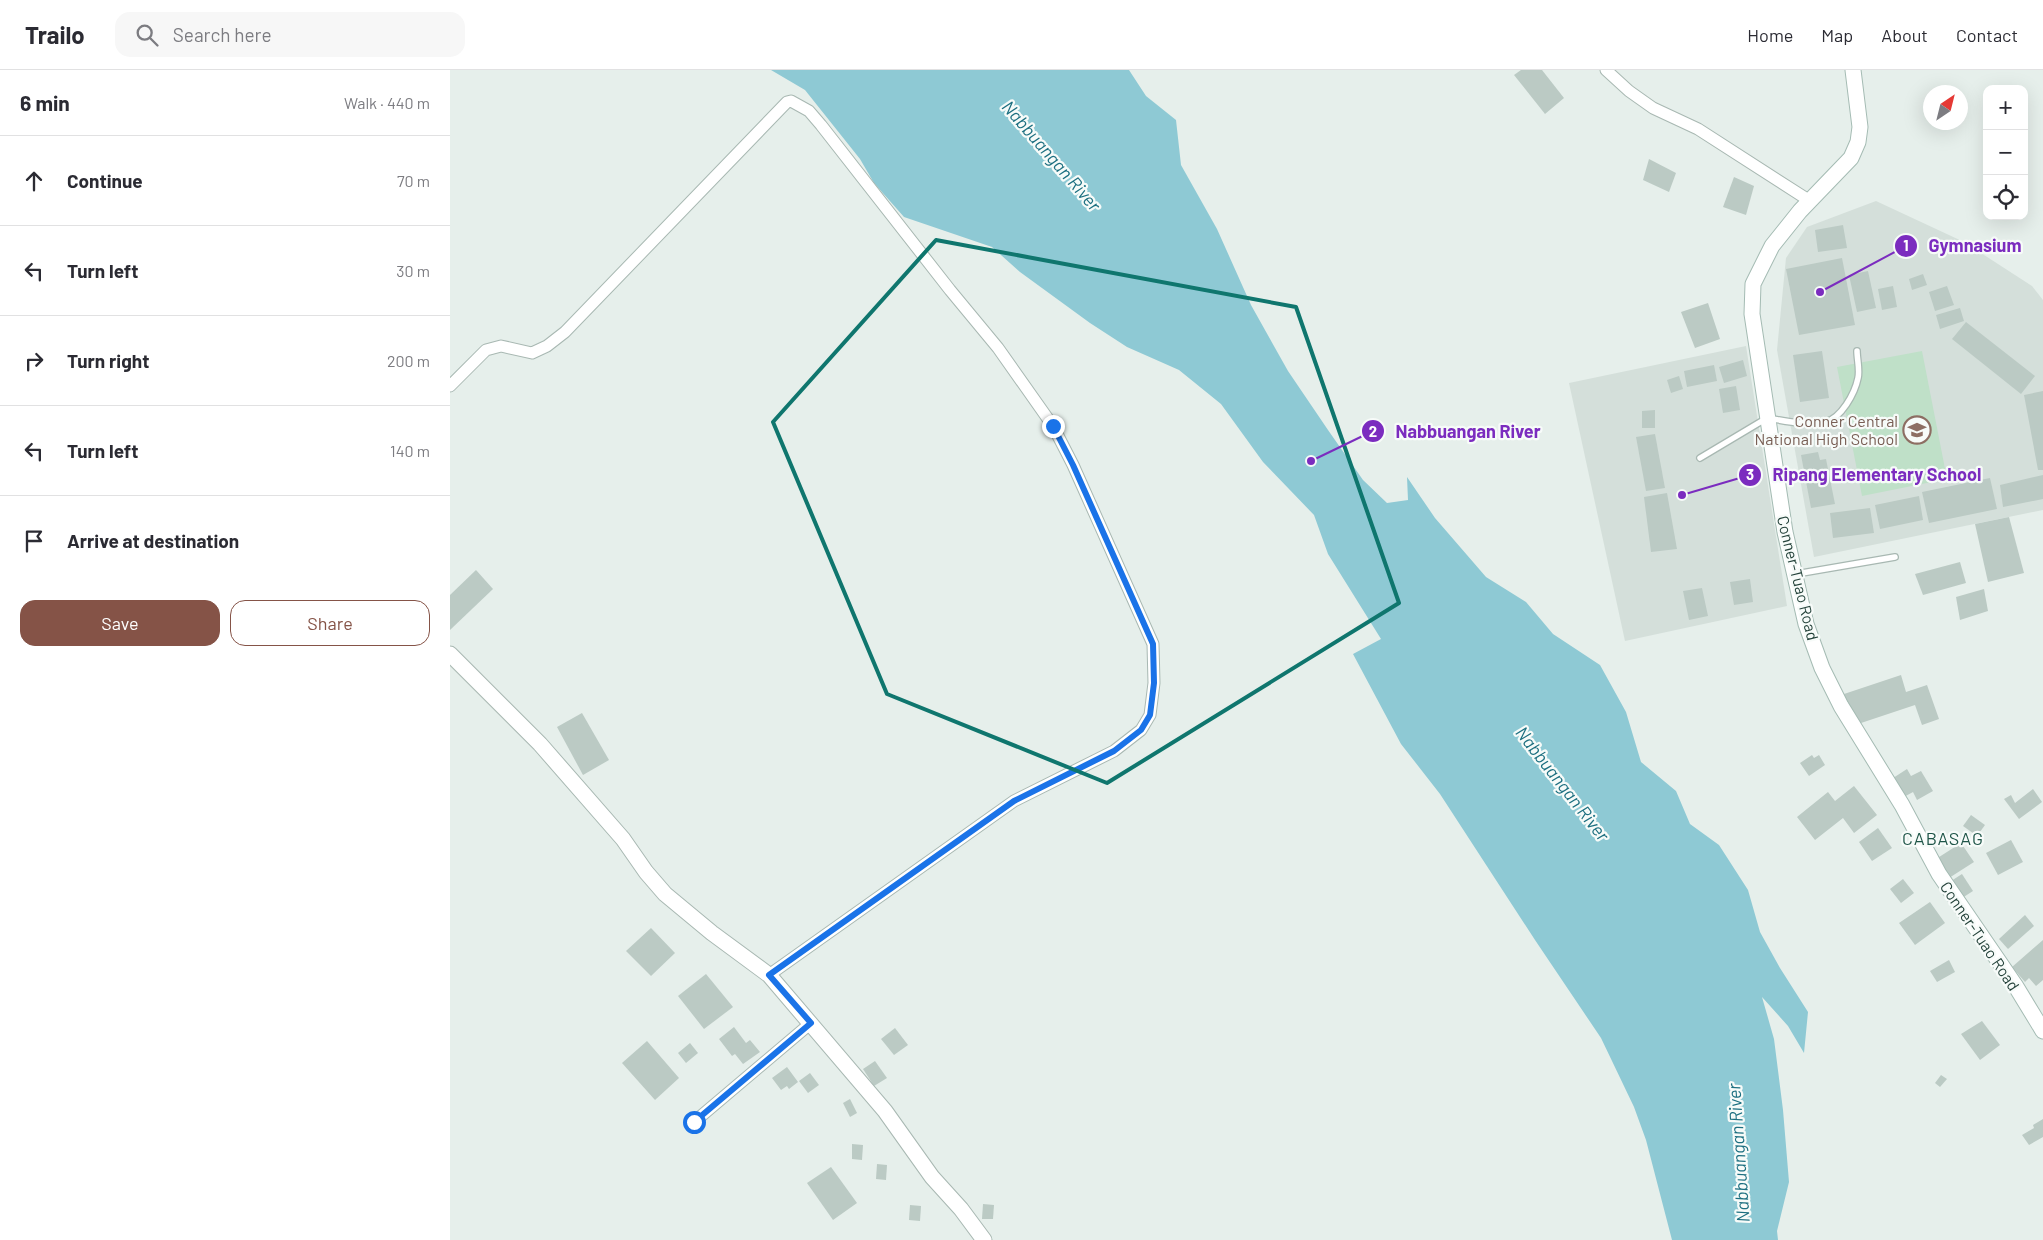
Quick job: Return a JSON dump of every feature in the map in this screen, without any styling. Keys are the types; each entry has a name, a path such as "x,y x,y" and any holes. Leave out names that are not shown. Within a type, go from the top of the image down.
{"main road":[{"name":"Conner-Tuao Road","path":"1852,70 1860,126 1858,142 1851,158 1795,216 1772,246 1752,284 1752,314 1785,532 1806,624 1822,668 1842,706 1902,805 1938,874 2015,985 2043,1031"},
{"path":"450,654 540,744 623,839 646,872 665,894 712,933 769,975 885,1111 932,1177 961,1209 984,1240"}],"street":[{"path":"1606,70 1629,91 1653,108 1698,129 1810,201"},
{"path":"450,386 486,350 501,346 532,352 547,346 565,332 787,102 791,101 809,111 821,125 950,290 998,348 1053,426 1076,472 1153,644 1154,683 1150,715 1141,730 1114,751 1014,801 769,975"},
{"path":"694,1122 811,1023"}],"lane":[{"path":"1700,458 1767,418 1798,423 1825,422 1835,418 1843,410 1858,378 1857,351"},
{"path":"1796,574 1895,557"}],"highlighted area":[{"path":"936,240 1296,307 1399,603 1107,783 887,694 773,422"}],"shaded area":[{"name":"Conner Central National High School","path":"1876,201 1964,242 2032,286 2043,300 2043,510 1814,557 1777,350 1786,258 1807,227"},
{"path":"1746,346 1787,606 1625,641 1569,383"}],"green space":[{"path":"1922,351 1947,479 1862,496 1837,367"}],"water":[{"path":"771,70 1129,70 1146,96 1176,120 1181,165 1217,229 1251,305 1288,371 1363,480 1387,503 1408,500 1407,477 1435,518 1486,577 1526,602 1553,634 1600,665 1626,712 1641,762 1676,791 1690,824 1719,845 1748,890 1760,932 1808,1012 1804,1053 1788,1026 1762,997 1774,1039 1783,1110 1789,1182 1777,1231 1778,1240 1672,1240 1646,1140 1634,1107 1601,1038 1440,794 1401,744 1353,654 1381,639 1328,554 1314,515 1263,462 1221,404 1179,370 1127,347 1090,323 1020,272 992,247 904,217 874,183 860,159 805,90"}],"building":[{"path":"1521,70 1542,70 1564,98 1545,114 1514,75"},
{"path":"1649,159 1676,173 1669,192 1643,180"},
{"path":"1734,177 1754,186 1746,215 1723,207"},
{"path":"1843,225 1847,248 1818,252 1815,230"},
{"path":"1842,258 1855,325 1799,335 1786,269"},
{"path":"1868,271 1876,308 1857,312 1849,275"},
{"path":"1923,274 1927,285 1912,290 1909,279"},
{"path":"1893,286 1897,307 1882,310 1878,289"},
{"path":"1947,286 1954,305 1935,311 1929,292"},
{"path":"1708,303 1720,339 1695,348 1681,312"},
{"path":"1960,308 1964,321 1940,329 1936,315"},
{"path":"1966,322 2035,376 2021,394 1952,339"},
{"path":"1822,351 1829,398 1800,402 1793,355"},
{"path":"1743,360 1747,376 1724,383 1719,367"},
{"path":"1714,365 1717,381 1687,387 1684,371"},
{"path":"1679,376 1683,389 1671,393 1667,380"},
{"path":"1736,386 1740,410 1723,413 1719,389"},
{"path":"2043,391 2043,470 2038,470 2024,395"},
{"path":"1655,410 1655,428 1642,428 1642,411"},
{"path":"1655,434 1665,488 1646,491 1636,437"},
{"path":"1818,452 1820,460 1826,459 1835,504 1811,508 1801,455"},
{"path":"2043,475 2043,499 2003,507 2000,485"},
{"path":"1990,478 1997,509 1929,523 1922,492"},
{"path":"1667,493 1677,549 1651,552 1644,497"},
{"path":"1919,496 1923,520 1880,529 1875,505"},
{"path":"1870,508 1874,533 1833,538 1830,513"},
{"path":"2009,517 2024,573 1988,582 1975,524"},
{"path":"1960,562 1966,583 1923,595 1915,574"},
{"path":"476,570 493,589 450,630 450,595"},
{"path":"1750,579 1753,602 1734,605 1730,582"},
{"path":"1702,588 1708,616 1689,620 1683,591"},
{"path":"1984,589 1988,611 1960,620 1956,597"},
{"path":"1901,675 1906,692 1927,685 1939,719 1922,725 1915,705 1855,725 1844,694"},
{"path":"582,713 609,760 583,775 557,727"},
{"path":"1812,755 1814,758 1819,755 1825,765 1809,776 1800,763"},
{"path":"1907,769 1911,776 1921,771 1933,791 1917,800 1913,792 1902,798 1890,780"},
{"path":"1854,786 1877,815 1854,833 1843,818 1815,840 1797,817 1828,792 1835,801"},
{"path":"2033,789 2042,802 2019,819 2004,799 2011,795 2015,803"},
{"path":"1971,815 1985,825 1977,836 1963,826"},
{"path":"1878,828 1892,848 1872,861 1859,842"},
{"path":"2011,840 2023,862 1998,875 1986,853"},
{"path":"1961,843 1974,862 1949,878 1936,859"},
{"path":"1962,874 1973,891 1959,900 1948,883"},
{"path":"1903,879 1914,893 1901,903 1890,889"},
{"path":"1930,902 1945,923 1915,945 1899,923"},
{"path":"2025,915 2034,926 2008,949 1999,939"},
{"path":"651,928 675,953 651,976 626,951"},
{"path":"2043,940 2043,980 2036,986 2029,978 2025,982 2012,967"},
{"path":"1949,960 1955,972 1937,982 1930,971"},
{"path":"706,974 733,1007 704,1029 678,996"},
{"path":"1982,1021 2000,1045 1980,1060 1961,1034"},
{"path":"734,1027 746,1043 750,1040 760,1052 743,1064 735,1054 732,1056 719,1039"},
{"path":"895,1028 908,1045 894,1055 881,1039"},
{"path":"647,1041 679,1078 655,1100 622,1063"},
{"path":"690,1043 698,1053 686,1063 678,1053"},
{"path":"875,1061 887,1078 874,1086 863,1069"},
{"path":"787,1067 798,1082 789,1089 787,1086 781,1090 772,1078"},
{"path":"810,1073 819,1085 808,1093 799,1081"},
{"path":"1941,1075 1947,1079 1940,1087 1935,1083"},
{"path":"850,1099 857,1113 850,1117 843,1103"},
{"path":"2043,1119 2043,1137 2029,1145 2022,1135 2034,1128 2033,1125"},
{"path":"852,1144 863,1145 862,1160 852,1159"},
{"path":"877,1164 887,1165 886,1180 876,1179"},
{"path":"831,1167 857,1203 833,1220 807,1183"},
{"path":"983,1204 994,1205 993,1219 982,1219"},
{"path":"910,1205 921,1206 920,1221 909,1220"}],"place":[{"name":"Gymnasium","path":"1820,292"},
{"name":"Conner Central National High School","path":"1917,430"},
{"name":"Nabbuangan River","path":"1311,461"},
{"name":"Ripang Elementary School","path":"1682,495"}],"district":[{"name":"CABASAG","path":"1943,839"}],"route":[{"path":"694,1122 811,1023 769,975 1014,801 1114,751 1141,730 1150,715 1154,683 1153,644 1073,465 1053,426"}]}
